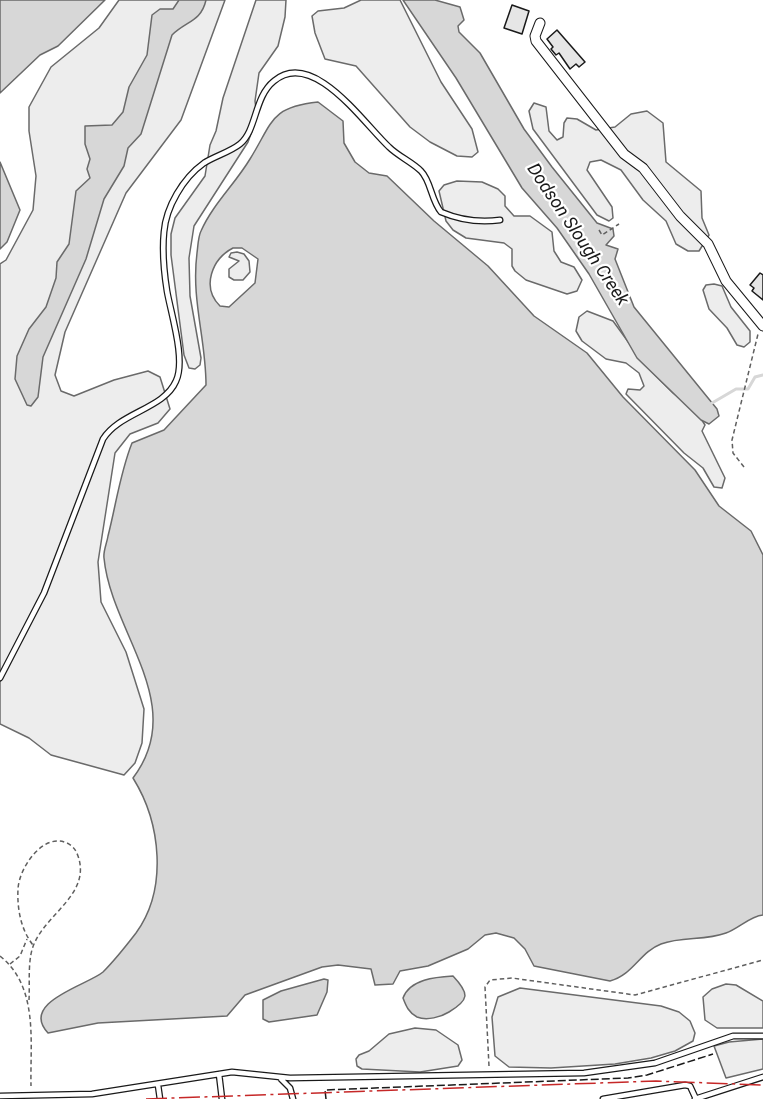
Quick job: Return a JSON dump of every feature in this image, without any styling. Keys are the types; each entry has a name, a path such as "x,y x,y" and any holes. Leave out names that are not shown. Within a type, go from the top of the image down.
{"street":[{"path":"540,24 535,36 536,41 624,154 643,168 674,209 708,244 726,281 762,326"}],"lane":[{"path":"0,678 44,593 103,439 119,420 157,401 176,382 179,369 166,288 164,229 174,200 184,181 202,164 240,144 246,137 265,89 276,79 298,73 321,79 390,148 423,172 441,212 474,221 500,220"},
{"path":"0,1096 85,1095 219,1074 251,1072 278,1077 489,1076 621,1069 655,1063 733,1036 763,1036"},
{"path":"219,1074 222,1099"},
{"path":"278,1077 290,1088 293,1099"},
{"path":"603,1099 686,1085 690,1086 695,1099 763,1077"},
{"path":"158,1085 160,1099"},
{"path":"718,1090 718,1099"}],"path":[{"path":"598,230 602,235 619,224"},
{"path":"744,467 735,456 732,440 762,326"},
{"path":"31,1097 29,1000 33,945 71,896 79,879 80,862 76,850 69,843 57,840 47,842 39,848 20,881 20,917 27,938 33,945"},
{"path":"10,964 20,956 27,938"},
{"path":"0,956 10,964 29,1000"},
{"path":"489,1076 485,987 490,980 512,978 635,995 763,960"}],"shaded area":[{"path":"119,0 225,0 181,120 126,193 65,332 55,375 61,391 74,396 114,380 148,371 160,377 170,409 158,423 130,434 115,453 98,562 101,602 126,652 144,709 142,743 135,763 124,775 51,755 29,738 0,724 0,264 6,260 33,210 36,176 29,131 29,107 51,67 99,28"},
{"path":"256,0 286,0 285,17 278,46 259,73 255,101 257,117 248,142 194,226 189,258 190,296 201,358 200,365 195,369 189,368 184,355 171,255 171,234 175,218 205,176 210,145 216,131 223,98"},
{"path":"361,0 400,0 441,82 472,129 478,152 472,157 457,156 430,142 410,127 356,66 325,59 315,33 312,16 318,11 344,8"},
{"path":"534,103 546,107 549,131 557,140 563,137 564,123 567,118 577,119 596,130 615,127 631,114 647,111 663,123 666,162 701,191 702,218 709,235 699,251 688,251 676,244 666,221 643,200 621,170 601,160 590,162 587,170 612,207 613,218 609,221 597,215 533,129 529,111"},
{"path":"457,181 482,182 498,189 505,196 505,206 514,216 530,216 552,232 554,251 561,262 574,267 582,280 577,291 567,294 526,280 512,266 512,249 504,243 466,238 453,230 446,221 439,191 444,185"},
{"path":"231,253 244,254 249,261 250,272 243,280 234,280 229,277 229,269 239,261 229,257"},
{"path":"706,285 722,286 731,307 750,331 750,342 744,347 737,345 727,328 709,309 703,290"},
{"path":"587,311 613,321 645,365 673,393 696,411 705,425 702,431 725,478 722,488 714,487 703,468 684,453 626,394 628,389 640,390 644,386 639,373 626,363 606,359 582,341 576,331 579,317"},
{"path":"726,984 736,985 763,1001 763,1028 717,1028 705,1020 703,997 712,989"},
{"path":"520,988 661,1006 679,1012 690,1021 695,1033 693,1041 675,1051 615,1064 551,1068 509,1067 495,1056 492,1017 498,997"},
{"path":"415,1028 436,1030 458,1045 462,1060 458,1066 420,1072 362,1069 357,1066 356,1059 359,1055 369,1051 389,1034"},
{"path":"763,1039 763,1069 726,1078 714,1046 729,1042"}],"water":[{"path":"0,0 105,0 58,46 40,55 0,93"},
{"path":"179,0 206,0 201,13 172,35 141,134 128,148 124,166 104,199 86,259 43,357 38,397 31,406 27,405 15,379 17,356 29,329 46,307 56,278 57,262 69,244 76,191 90,178 87,169 90,159 85,144 85,126 112,125 123,112 129,87 147,55 152,15 160,9 173,9"},
{"path":"403,0 435,0 460,7 464,20 458,26 459,32 480,53 524,129 597,223 613,229 614,236 606,245 618,249 615,259 634,307 717,409 719,416 709,424 701,420 637,358 589,274 557,228 522,188 456,78"},
{"path":"318,102 343,121 344,143 355,162 369,173 387,176 434,221 488,266 534,316 587,353 623,397 695,470 719,506 751,531 763,555 763,915 718,935 661,944 647,952 625,974 610,981 534,966 525,949 514,938 496,933 485,935 468,949 428,966 400,971 393,984 375,985 371,969 338,965 322,967 245,995 227,1016 98,1023 48,1033 41,1022 42,1012 59,996 103,972 120,953 146,916 153,897 156,876 155,835 150,815 133,778 148,750 153,723 150,696 142,668 119,614 104,558 124,466 132,443 164,430 206,385 196,287 200,233 275,118 281,112 302,104","holes":["233,248 242,248 258,259 255,283 229,307 220,306 211,290 210,282 215,266 219,259"]},
{"path":"0,162 20,210 7,242 0,249"},
{"path":"453,976 465,996 456,1008 446,1014 425,1019 410,1011 403,998 411,987 424,980"},
{"path":"324,979 328,980 327,992 317,1015 269,1022 263,1019 263,1000 281,991"}],"building":[{"path":"512,5 529,11 522,34 504,28"},
{"path":"557,30 585,62 579,67 576,64 570,69 559,53 556,55 551,49 553,47 547,39"},
{"path":"760,273 763,275 763,300 752,291 754,288 750,285"}],"waterway":[{"name":"Dodson Slough Creek","path":"712,403 736,389 748,389 755,377 763,375"}],"fence":[{"path":"326,1099 325,1090 628,1078 647,1075 713,1054"}],"power":[{"path":"146,1099 656,1081 763,1085"}]}
